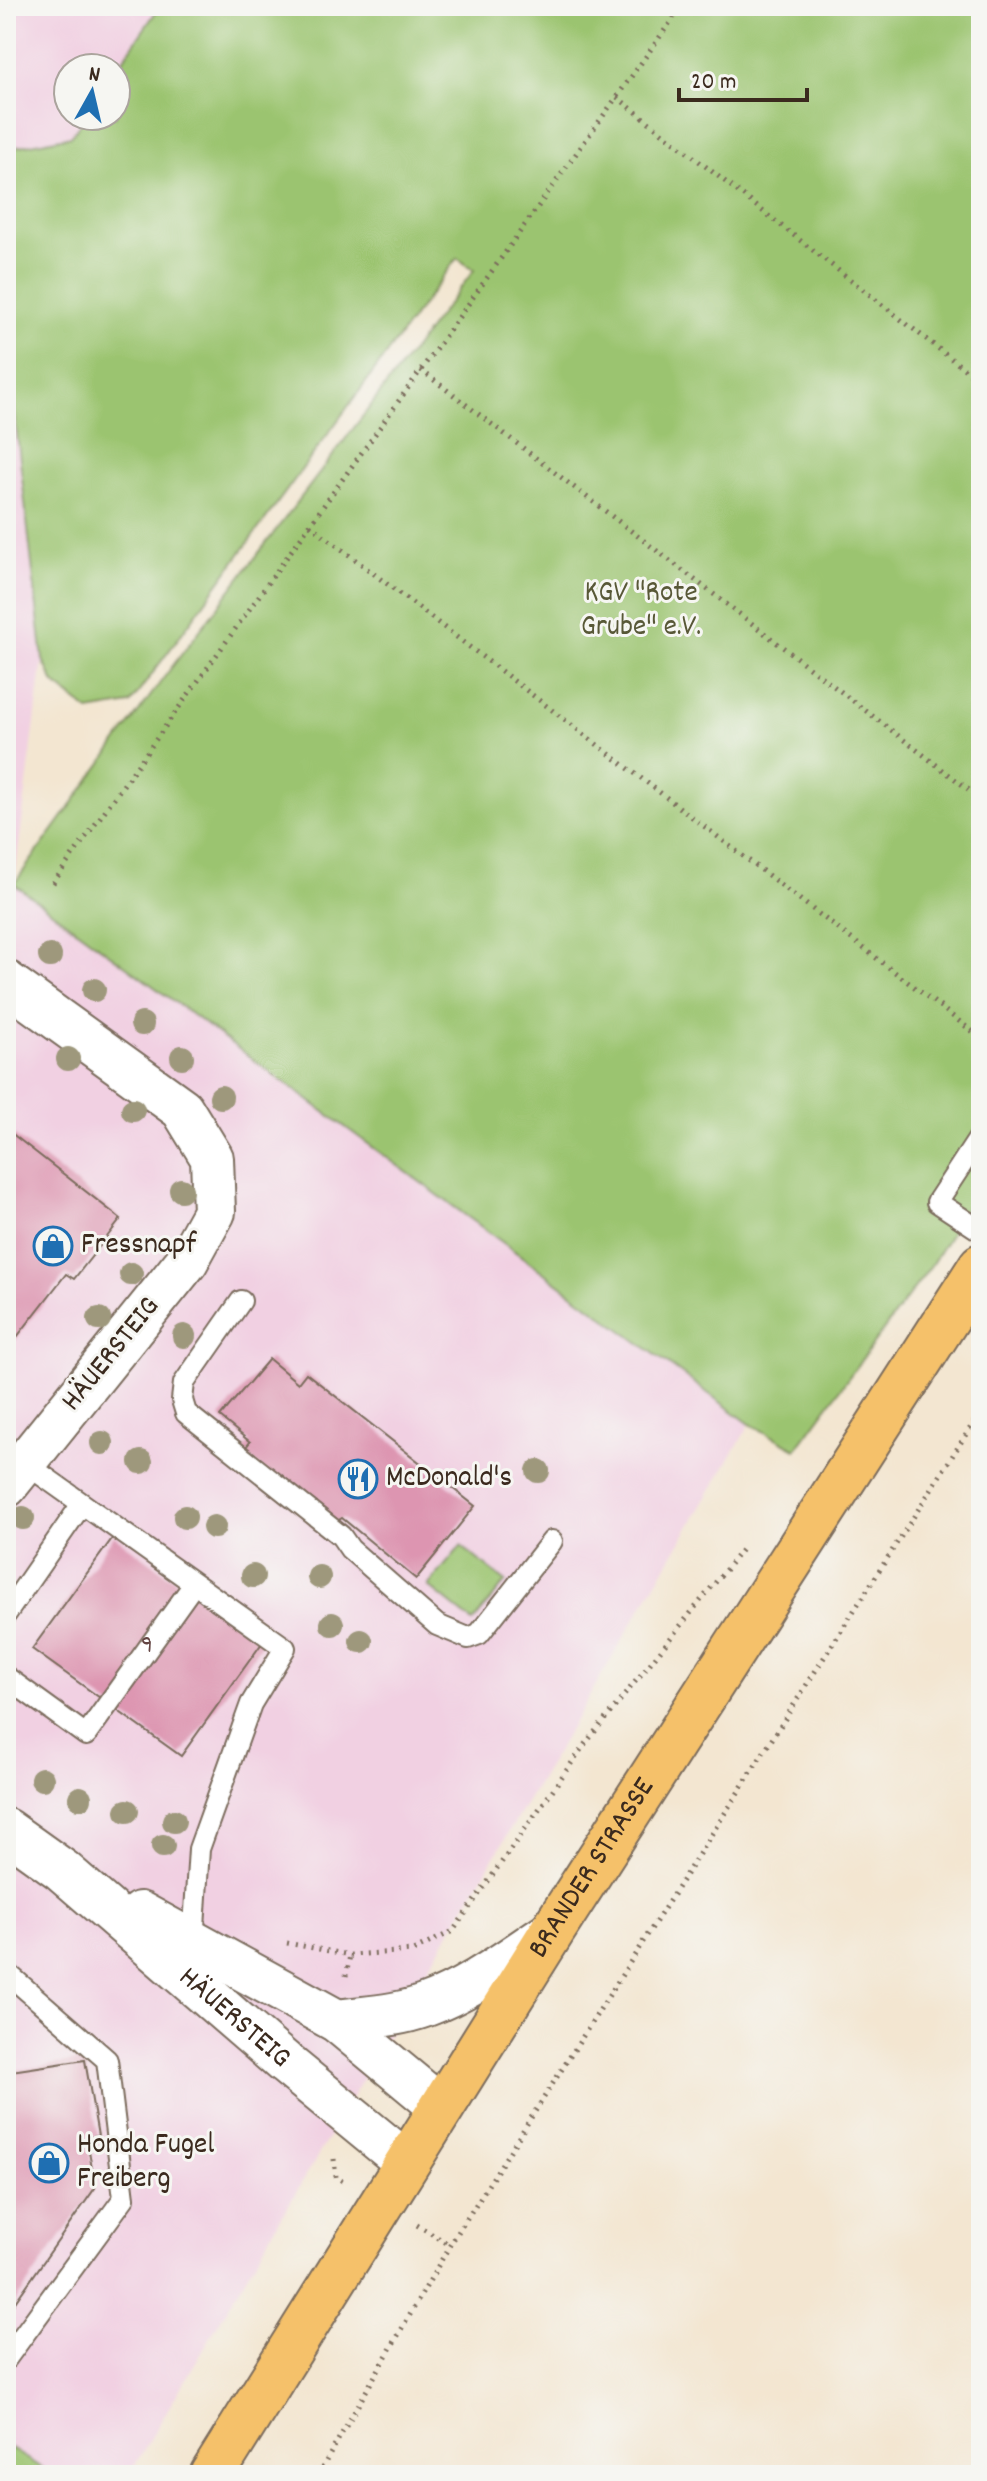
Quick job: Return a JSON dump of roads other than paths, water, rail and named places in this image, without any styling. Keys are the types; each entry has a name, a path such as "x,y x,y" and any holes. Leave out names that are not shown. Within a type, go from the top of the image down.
{"main road":[{"name":"BRANDER STRASSE","path":"212,2475 553,1930 981,1266"}],"street":[{"name":"HÄUERSTEIG","path":"6,982 182,1109 212,1158 214,1198 214,1212 187,1261 16,1474"},
{"name":"HÄUERSTEIG","path":"6,1830 62,1870 285,2063 407,2163"},
{"name":"HÄUERSTEIG","path":"62,1870 337,2021 442,2108"},
{"path":"337,2021 401,2013 424,2006 477,1981 553,1930"}],"lane":[{"path":"981,1135 937,1202 981,1231"},
{"path":"241,1301 184,1383 182,1400 186,1413 341,1536 350,1549 437,1625 468,1638 479,1634 552,1541"},
{"path":"16,1474 82,1504 285,1648 251,1704 199,1849 193,1943"},
{"path":"6,1614 82,1504"},
{"path":"6,1677 86,1735 194,1584"},
{"path":"6,1972 107,2060 124,2198 6,2359"}],"place":[{"name":"Fressnapf","path":"53,1246"},
{"name":"McDonald's","path":"358,1479"},
{"name":"Honda Fugel Freiberg","path":"49,2163"}],"park label":[{"name":"KGV \"Rote Grube\" e.V.","path":"641,611"}]}
